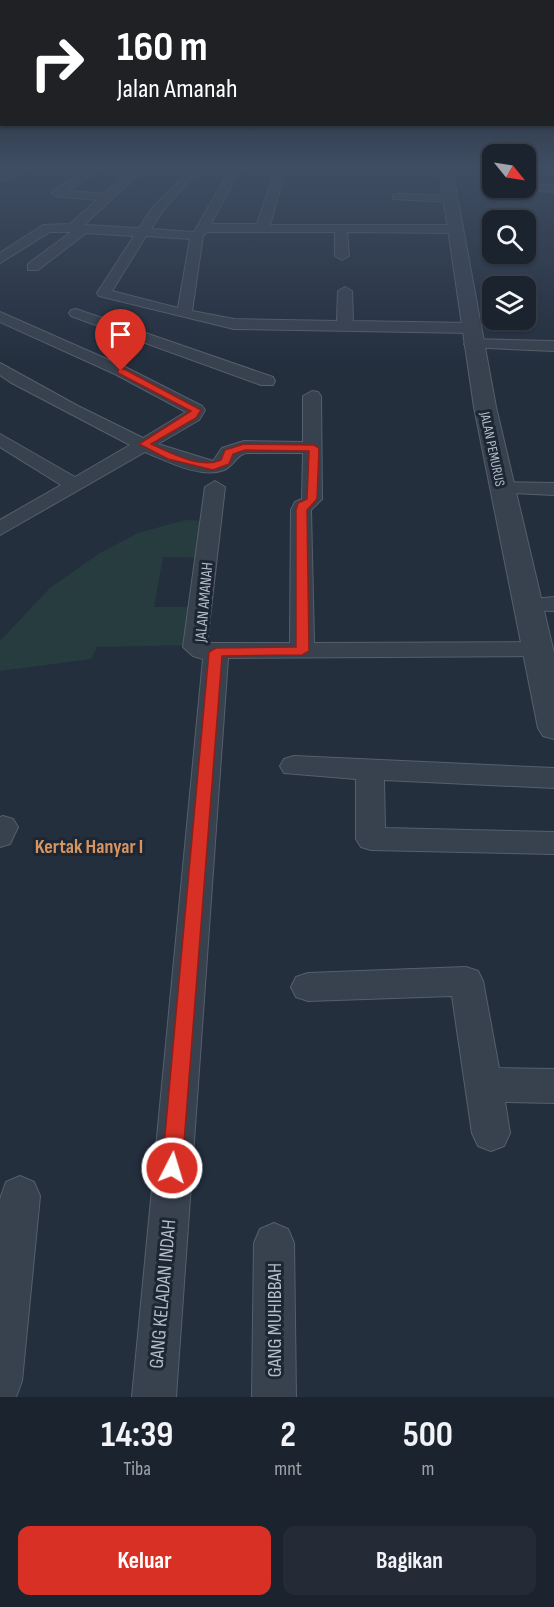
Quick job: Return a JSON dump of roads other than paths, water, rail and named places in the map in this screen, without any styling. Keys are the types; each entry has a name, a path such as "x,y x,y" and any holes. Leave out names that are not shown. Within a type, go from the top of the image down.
{"street":[{"path":"0,259 39,233"},
{"path":"33,267 73,233"},
{"path":"131,233 165,233"},
{"path":"184,314 200,233"},
{"path":"340,233 342,256"},
{"name":"JALAN PEMURUS","path":"457,233 472,336 501,488 550,683 554,728"},
{"path":"106,295 104,289 141,234"},
{"path":"345,291 345,326"},
{"path":"34,333 106,295 234,324 345,326 554,345"},
{"path":"0,316 121,371 196,410 193,416 0,529"},
{"path":"66,318 267,381"},
{"path":"0,368 34,389 171,457 213,467 225,462 229,452 244,447 314,448"},
{"path":"302,651 301,510 302,506 312,499 314,448 312,396"},
{"path":"0,439 75,485"},
{"name":"JALAN AMANAH","path":"215,487 195,647 202,651 540,649"},
{"path":"501,488 554,489"},
{"path":"529,604 554,604"},
{"name":"GANG KELADAN INDAH","path":"154,1397 216,652"},
{"path":"294,766 554,778"},
{"path":"370,770 371,839 554,843"},
{"path":"308,987 466,981 491,1133"},
{"path":"484,1085 554,1086"},
{"path":"0,1381 20,1196"},
{"name":"GANG MUHIBBAH","path":"274,1243 274,1397"}],"district":[{"name":"Kertak Hanyar I","path":"89,846"}]}
